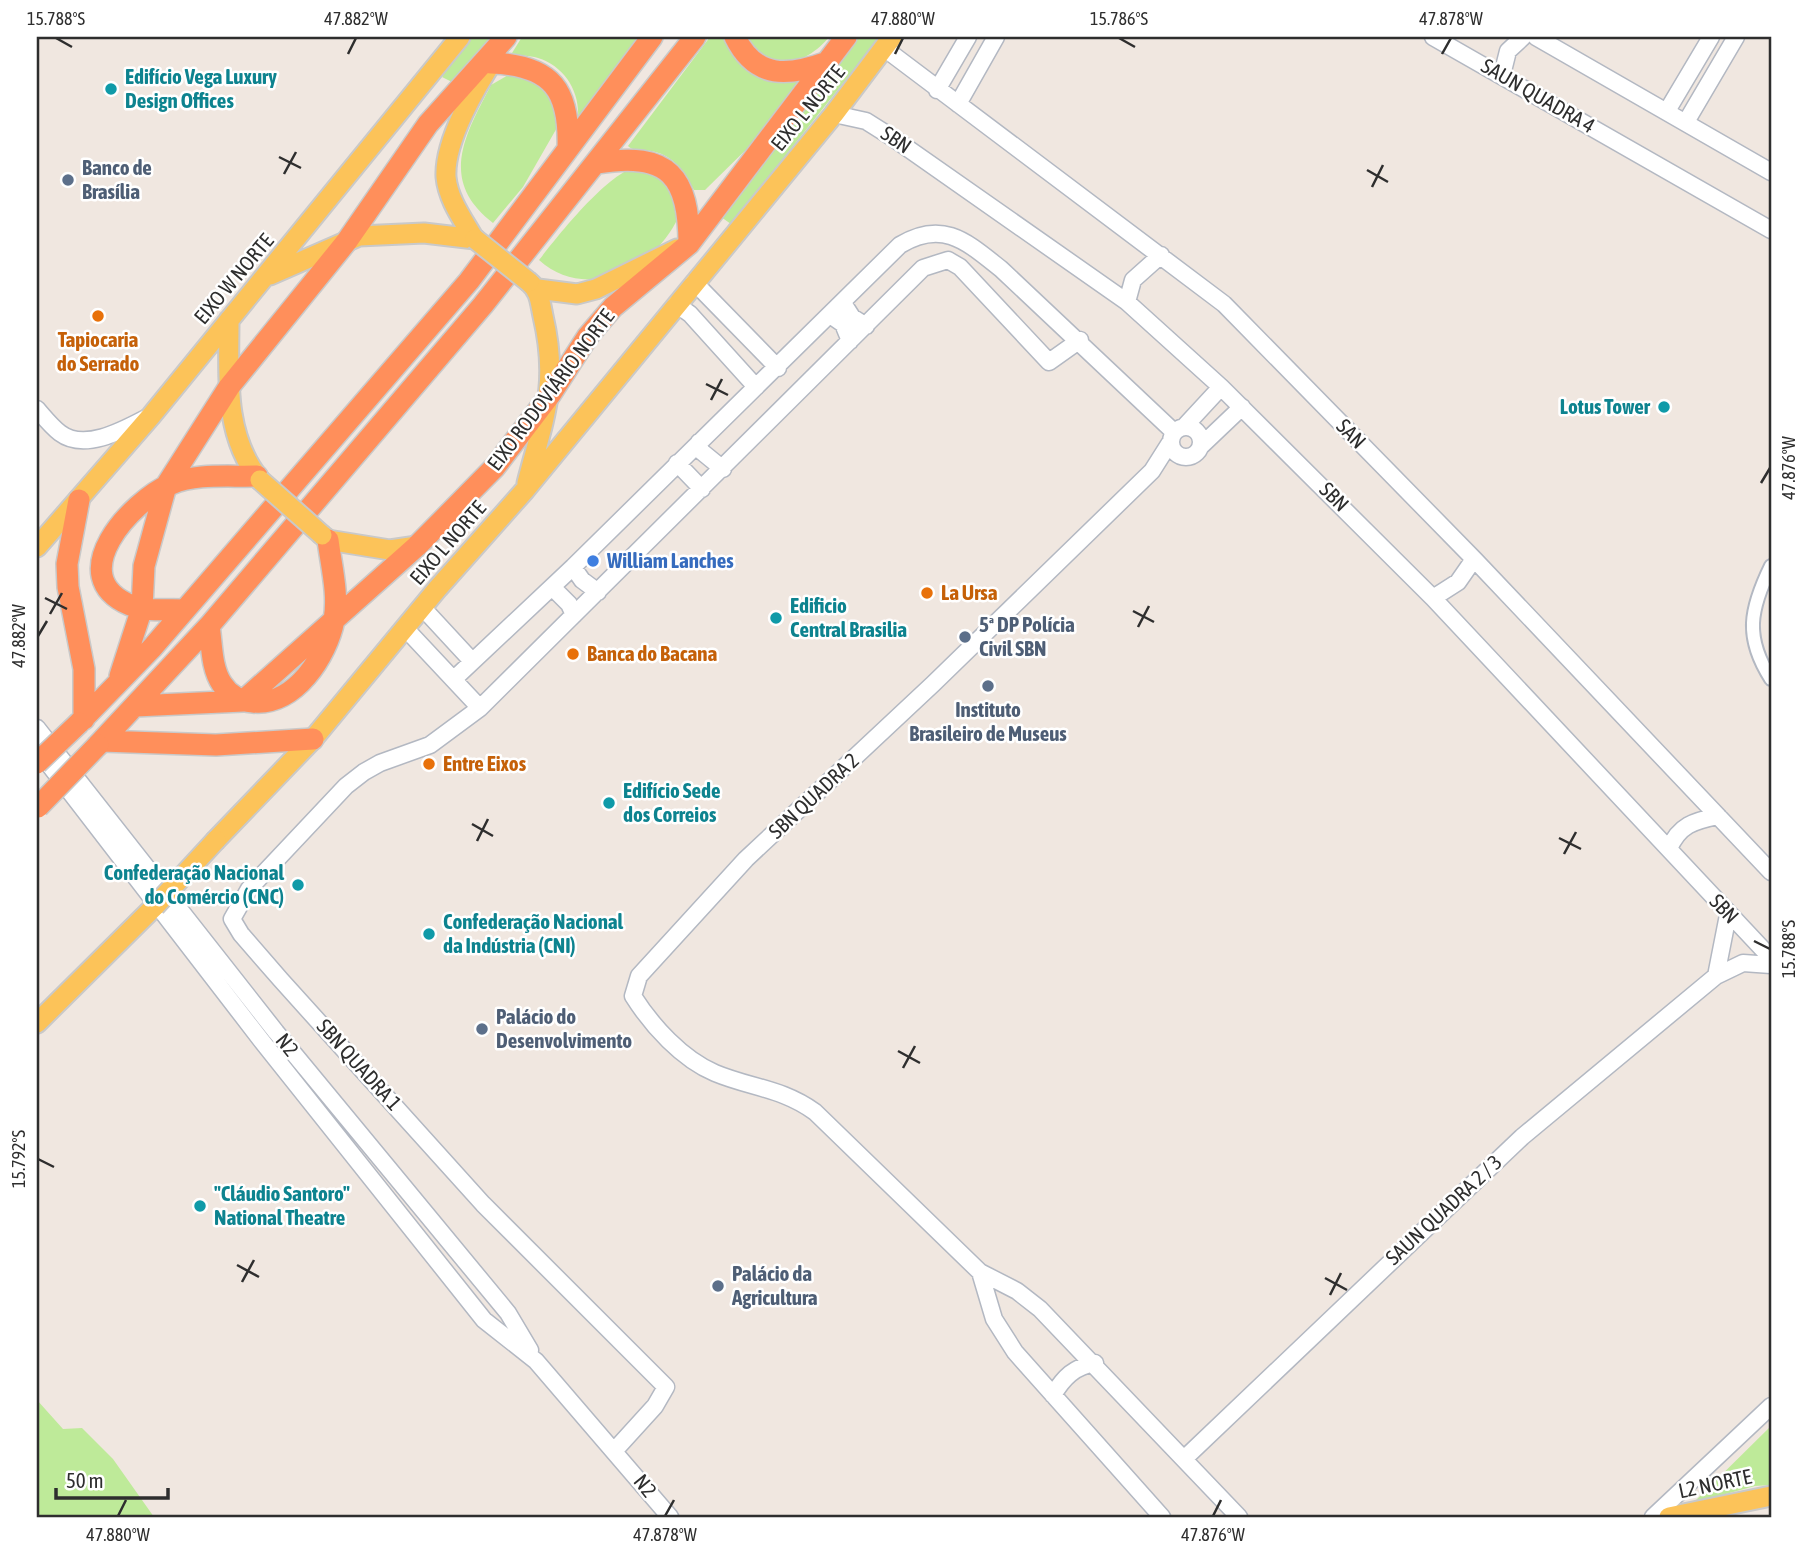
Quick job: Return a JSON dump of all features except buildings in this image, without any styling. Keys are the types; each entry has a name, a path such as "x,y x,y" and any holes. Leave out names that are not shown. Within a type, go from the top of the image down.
{"highway":[{"path":"118,683 142,608 144,566 166,486 229,387 347,241 428,124 508,37"},
{"path":"37,763 82,721 184,610 468,281 652,37"},
{"path":"37,807 209,626 483,305 695,37"},
{"path":"735,37 752,61 781,74 794,73 828,62"},
{"name":"EIXO RODOVIÁRIO NORTE","path":"335,617 417,546 495,467 550,395 588,336 613,306 689,244 846,37"},
{"path":"491,63 528,68 556,85 569,118 568,149"},
{"path":"598,163 635,160 656,165 672,174 683,189 689,208 689,244"},
{"path":"184,610 130,605 110,590 104,576 103,561 114,530 146,497 187,478 258,478"},
{"path":"79,500 67,564 68,587 83,669 82,721"},
{"path":"135,706 271,701 300,683 325,647 335,617 325,537"},
{"path":"209,626 220,682 243,701"},
{"path":"100,743 216,745 313,739"}],"main road":[{"name":"EIXO W NORTE","path":"37,547 151,416 460,37"},
{"path":"508,37 491,63 456,130 447,159 446,179 452,198 474,238 533,286 577,293 596,289 689,244"},
{"name":"EIXO L NORTE","path":"41,1014 155,906 313,739 422,607 526,491 676,304 834,114 888,42"},
{"path":"265,276 347,241 390,232 474,238"},
{"path":"526,491 550,395 550,347 533,286"},
{"path":"229,320 229,387 235,433 258,478 325,537 390,550 417,546"},
{"name":"L2 NORTE","path":"1669,1517 1771,1496"}],"street":[{"path":"937,90 968,37"},
{"path":"958,104 996,37"},
{"name":"SAUN QUADRA 4","path":"1433,37 1771,230"},
{"path":"1502,75 1508,51 1523,37"},
{"path":"1536,37 1771,172"},
{"path":"1667,111 1711,37"},
{"path":"1686,122 1736,37"},
{"name":"SAN","path":"888,42 937,90 1224,304 1474,559 1771,872"},
{"name":"SBN","path":"834,114 866,121 894,138 1127,302 1242,407 1433,598 1771,958"},
{"path":"454,679 778,368 900,245 929,232 947,234 970,245 1002,269 1176,433 1200,434 1201,446"},
{"path":"1127,302 1133,280 1161,255"},
{"path":"405,628 480,708 923,268 948,260 960,267 1049,362 1080,340"},
{"path":"694,282 778,368"},
{"path":"843,303 852,317 866,326"},
{"path":"676,304 690,314 756,387"},
{"path":"830,315 843,324 850,341"},
{"name":"SBN QUADRA 2","path":"980,1272 863,1155 794,1097 717,1073 692,1060 642,1011 633,996 635,981 746,859 924,693 1152,471 1176,433 1221,387"},
{"path":"1176,433 1174,452 1184,457 1193,456 1242,407"},
{"path":"37,409 62,434 79,439 111,436 151,416"},
{"path":"699,442 701,451 723,469"},
{"name":"SBN QUADRA 2","path":"1152,471 1170,466 1184,457"},
{"path":"677,463 702,489"},
{"path":"1433,598 1458,582 1474,559"},
{"path":"1771,566 1756,595 1751,631 1757,658 1771,679"},
{"path":"573,567 582,580 598,592"},
{"path":"552,587 569,604 574,615"},
{"path":"422,607 471,660"},
{"name":"SBN QUADRA 1","path":"480,708 430,745 380,763 346,786 249,889 232,919 241,934 281,980 455,1173 666,1387 655,1406 615,1450"},
{"name":"N2","path":"37,728 350,1122 508,1313 536,1361"},
{"name":"N2","path":"37,749 261,1041 420,1237 484,1321 536,1361 670,1517"},
{"path":"1669,849 1674,838 1693,821 1718,816"},
{"path":"1716,976 1728,915"},
{"name":"SAUN QUADRA 2 / 3","path":"1185,1458 1522,1137 1716,976 1743,963 1771,965"},
{"path":"261,1041 278,1045 337,1116 350,1122"},
{"path":"392,1174 396,1190 421,1222 420,1237"},
{"path":"980,1272 1017,1291 1040,1309 1185,1458 1229,1514"},
{"path":"980,1272 994,1319 1015,1352 1162,1517"},
{"path":"1053,1395 1069,1373 1080,1366 1095,1363"},
{"path":"1653,1517 1771,1406"}],"green space":[{"path":"471,37 490,37 458,85 442,77"},
{"path":"522,37 638,37 578,118 573,89 563,73 538,58 512,53"},
{"path":"710,37 727,37 797,77 802,84 768,128 705,190 694,190 685,174 668,157 628,146"},
{"path":"745,37 829,37 807,56 788,63 778,63 759,55"},
{"path":"857,37 880,37 731,224 721,217"},
{"path":"510,74 551,85 558,126 523,187 493,223 477,208 467,192 462,177 461,160 464,144 491,85"},
{"path":"637,167 670,181 678,218 653,252 618,274 598,279 577,279 558,273 539,260 598,192 625,171"},
{"path":"37,1400 63,1429 82,1428 113,1459 154,1517 37,1517"},
{"path":"1771,1426 1771,1485 1755,1486 1693,1503"}],"place":[{"name":"Edifício Vega Luxury Design Offices","path":"111,89"},
{"name":"Banco de Brasília","path":"68,180"},
{"name":"Tapiocaria do Serrado","path":"98,316"},
{"name":"Lotus Tower","path":"1664,407"},
{"name":"William Lanches","path":"593,561"},
{"name":"La Ursa","path":"927,593"},
{"name":"Edificio Central Brasilia","path":"776,618"},
{"name":"5ª DP Polícia Civil SBN","path":"965,637"},
{"name":"Banca do Bacana","path":"573,654"},
{"name":"Instituto Brasileiro de Museus","path":"988,686"},
{"name":"Entre Eixos","path":"429,764"},
{"name":"Edifício Sede dos Correios","path":"609,803"},
{"name":"Confederação Nacional do Comércio (CNC)","path":"298,885"},
{"name":"Confederação Nacional da Indústria (CNI)","path":"429,934"},
{"name":"Palácio do Desenvolvimento","path":"482,1029"},
{"name":"\"Cláudio Santoro\" National Theatre","path":"200,1206"},
{"name":"Palácio da Agricultura","path":"718,1286"}]}
